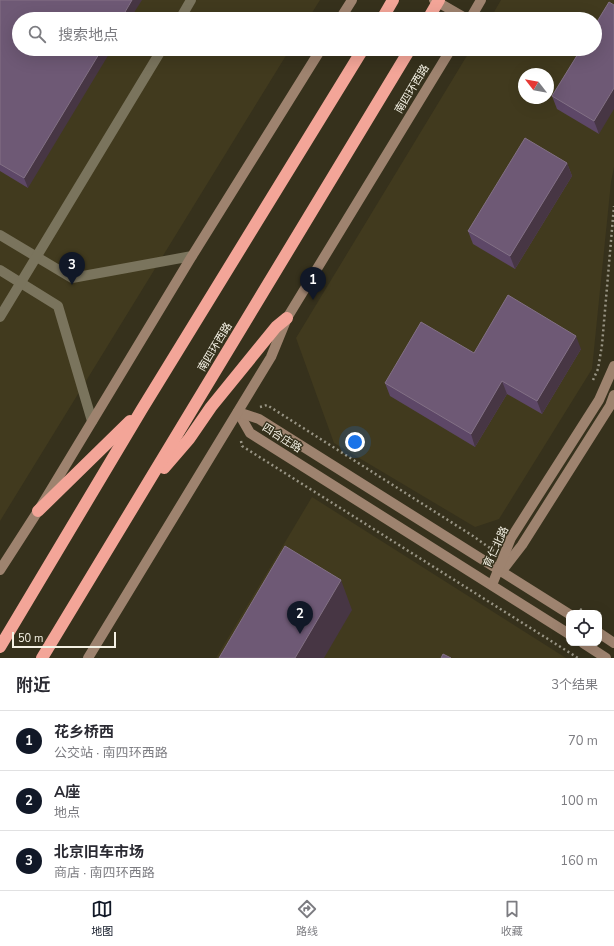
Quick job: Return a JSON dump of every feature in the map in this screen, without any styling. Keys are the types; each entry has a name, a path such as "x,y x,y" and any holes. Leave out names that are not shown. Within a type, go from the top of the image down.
{"highway":[{"path":"386,12 394,0"},
{"path":"432,12 440,0"},
{"path":"0,647 142,409 359,56"},
{"name":"南四环西路","path":"42,658 406,56"},
{"path":"140,496 189,439 211,407 276,327 287,318"},
{"path":"38,511 142,409"}],"main road":[{"path":"344,12 352,0"},
{"path":"434,0 456,12"},
{"path":"473,12 481,0"},
{"path":"0,570 38,511 192,256 317,56"},
{"name":"南四环西路","path":"88,658 271,357 287,318 447,56"},
{"name":"育仁北路","path":"492,585 500,570 511,538 599,400 614,366"},
{"name":"育仁北路","path":"500,570 522,545 610,406 614,395"},
{"name":"四合庄路","path":"238,412 259,418 566,612"},
{"name":"四合庄路","path":"238,412 250,433 566,632"},
{"path":"602,635 614,643"},
{"path":"588,646 606,658"}],"street":[{"path":"184,12 191,0"},
{"path":"0,317 158,56"},
{"path":"0,235 72,278 192,256"},
{"path":"0,270 58,306 92,421"}],"path":[{"path":"591,386 598,369 602,345 614,206"},
{"path":"241,439 242,446 578,658"},
{"path":"490,548 501,532"}],"shaded area":[{"path":"0,0 320,0 312,12 12,12 12,56 286,56 0,521"},
{"path":"501,0 614,0 614,167 611,182 592,369 499,519 475,527 334,443 296,338 467,56 602,56 602,12 494,12"},
{"path":"312,497 566,658 216,658"}],"building":[{"path":"0,0 132,0 125,12 12,12 12,56 98,56 24,178 0,164"},
{"path":"609,2 614,5 614,88 594,121 554,97 554,93 577,56 602,56 602,14"},
{"path":"525,138 567,163 510,256 468,231"},
{"path":"508,295 576,336 537,401 502,381 471,434 385,383 421,322 474,353"},
{"path":"285,546 341,580 295,658 219,658"},
{"path":"443,654 451,658 441,658"}],"place":[{"name":"北京旧车市场","path":"72,285"},
{"name":"花乡桥西","path":"313,300"},
{"name":"A座","path":"300,634"}]}
